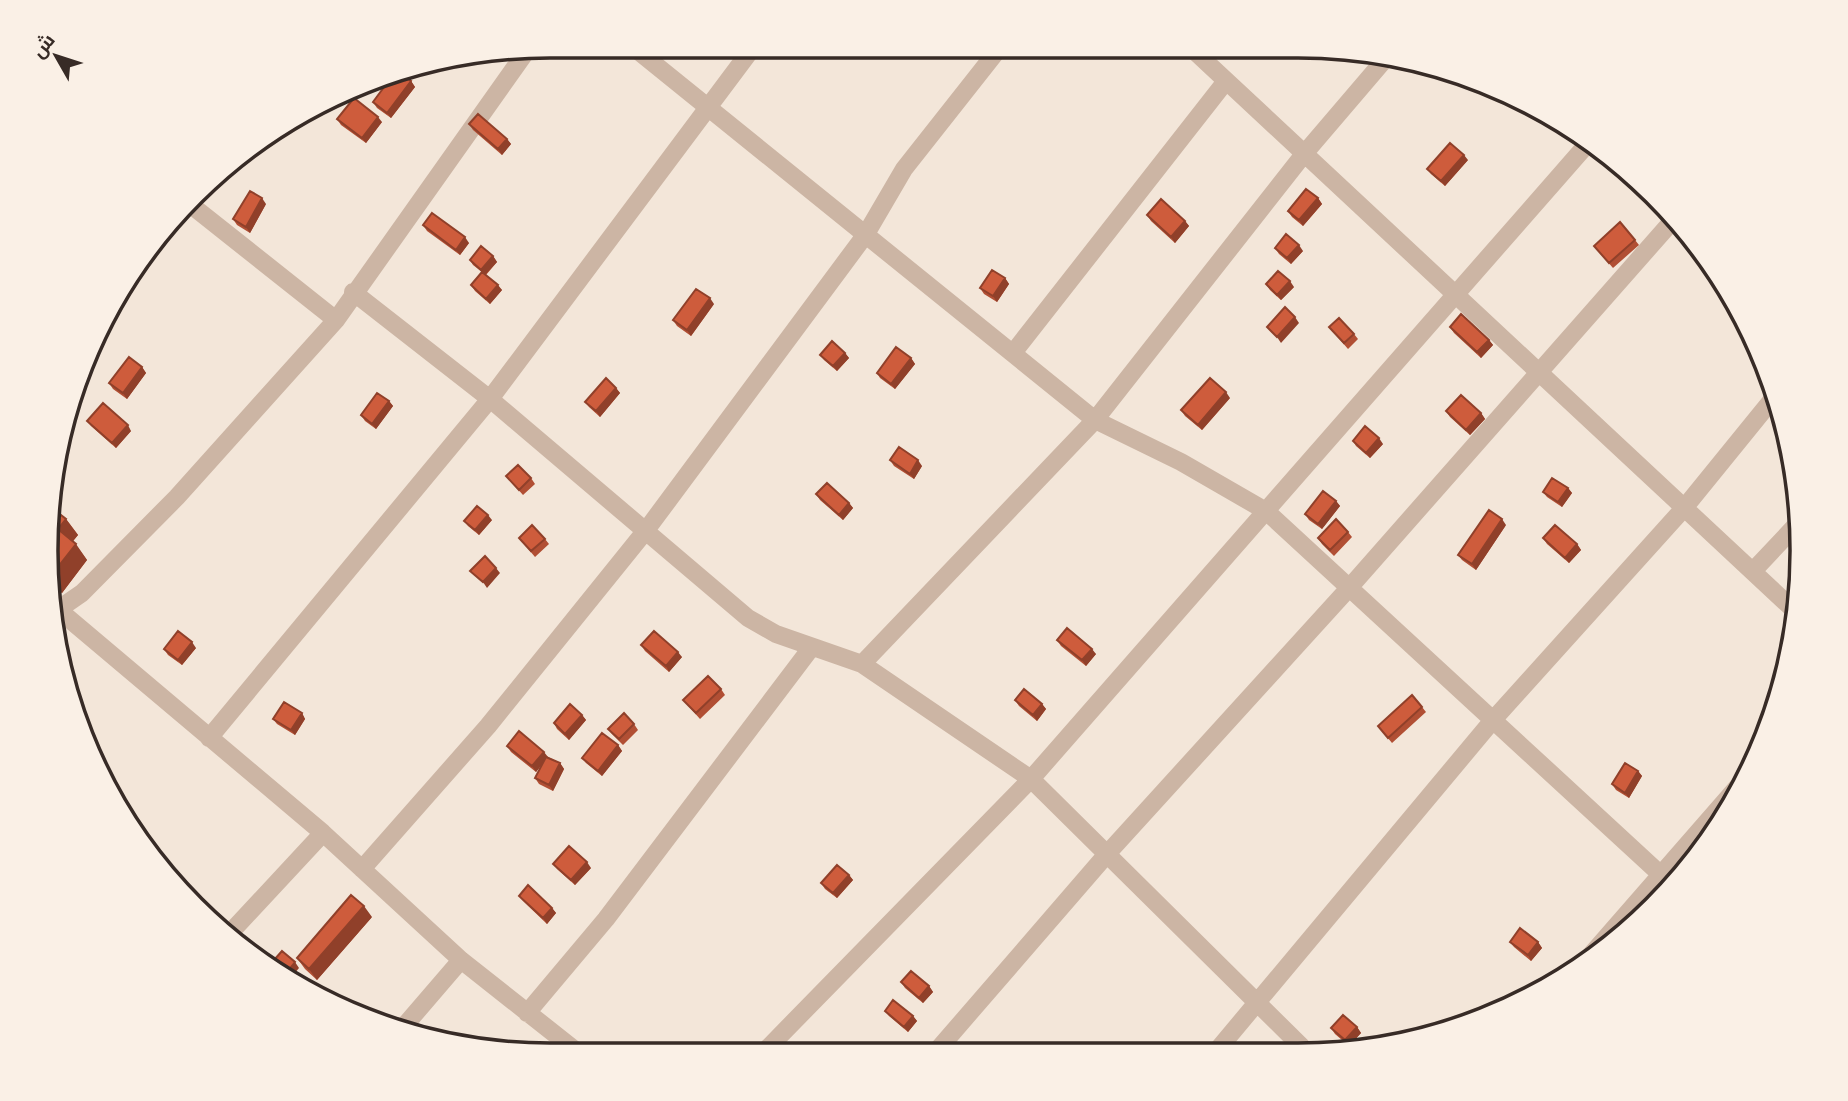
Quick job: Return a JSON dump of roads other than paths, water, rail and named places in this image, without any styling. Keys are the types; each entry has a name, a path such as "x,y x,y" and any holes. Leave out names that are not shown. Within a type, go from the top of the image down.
{"street":[{"path":"647,58 1095,419 1181,462 1266,511 1665,878"},
{"path":"209,738 490,399 744,58"},
{"path":"362,869 488,726 647,529 866,234 904,169 992,58"},
{"path":"1202,58 1787,603"},
{"path":"61,606 82,593 177,497 336,320 353,292 521,59"},
{"path":"862,664 1095,419 1304,154 1380,65"},
{"path":"1013,353 1226,81"},
{"path":"773,1043 1031,779 1583,149"},
{"path":"196,209 336,320"},
{"path":"944,1043 1107,854 1349,589 1668,226"},
{"path":"353,292 490,399 647,529 748,618 776,634 862,664 1031,779 1297,1043"},
{"path":"1224,1043 1258,1006 1493,720 1685,507 1768,405"},
{"path":"1753,570 1789,532"},
{"path":"62,614 323,833 461,960 566,1043"},
{"path":"527,1013 606,919 811,648"},
{"path":"235,928 323,833"},
{"path":"408,1022 461,960"}]}
